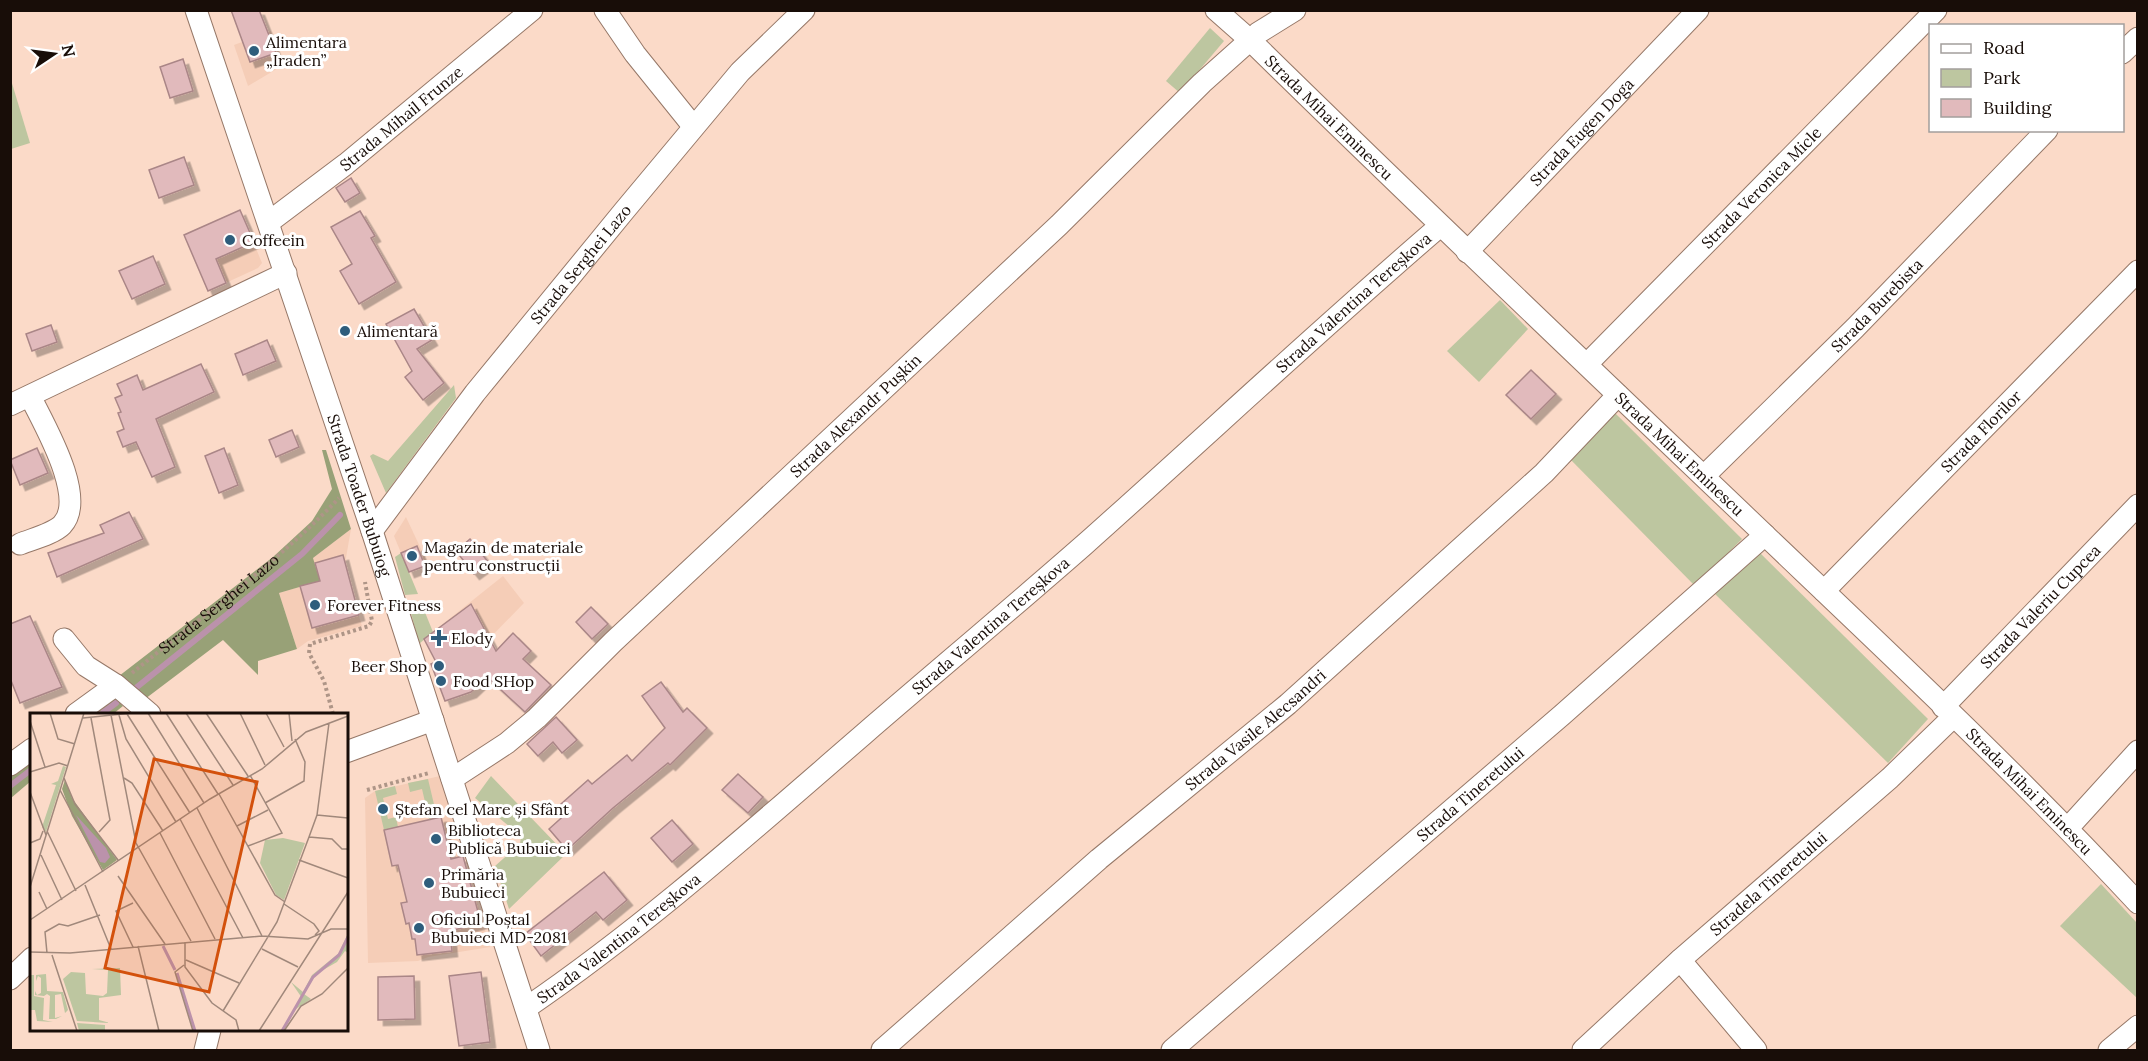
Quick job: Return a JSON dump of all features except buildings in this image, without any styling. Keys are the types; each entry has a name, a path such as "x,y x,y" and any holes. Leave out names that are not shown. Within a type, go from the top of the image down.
{"street":[{"name":"Strada Toader Bubuiog","path":"196,10 372,531 433,720 444,775 539,1050"},
{"name":"Strada Mihail Frunze","path":"269,222 346,164 532,10"},
{"path":"605,10 635,54 693,126"},
{"name":"Strada Serghei Lazo","path":"372,531 475,393 693,126 740,72 804,10"},
{"name":"Strada Mihai Eminescu","path":"1216,10 1250,40 1467,252 1824,591 2068,828 2138,903"},
{"name":"Strada Alexandr Pușkin","path":"444,775 500,748 537,718 613,642 1059,225 1202,83 1250,40 1295,10"},
{"name":"Strada Eugen Doga","path":"1467,252 1698,10"},
{"name":"Strada Veronica Micle","path":"1587,364 1936,10"},
{"path":"2124,51 2138,38"},
{"name":"Strada Burebista","path":"1704,476 1855,328 2045,132"},
{"name":"Strada Valentina Tereșkova","path":"526,1008 652,917 1082,546 1261,387 1348,304 1440,226"},
{"name":"Strada Florilor","path":"1824,591 2138,271"},
{"path":"10,405 286,273"},
{"name":"Strada Vasile Alecsandri","path":"882,1050 1099,859 1288,704 1545,473 1618,395"},
{"path":"20,544 62,525 68,514 71,497 68,480 30,396"},
{"name":"Strada Valeriu Cupcea","path":"1948,712 2138,506"},
{"name":"Strada Tineretului","path":"1172,1050 1562,715 1765,535"},
{"path":"64,639 72,652 86,666 116,685 149,713"},
{"path":"77,713 116,685"},
{"name":"Stradela Tineretului","path":"1583,1050 1680,960 1890,778 1948,712"},
{"path":"348,751 433,720"},
{"path":"10,765 30,750"},
{"path":"2068,828 2138,751"},
{"path":"10,979 30,960"},
{"path":"1680,960 1756,1050"},
{"path":"2109,1050 2138,1026"},
{"path":"205,1050 210,1031"}],"path":[{"name":"Strada Serghei Lazo","path":"116,685 265,567 312,526 344,493 347,504"},
{"path":"333,713 324,681 309,653 310,644 369,626 372,621 362,571"},
{"path":"367,789 444,775"}],"shaded area":[{"path":"271,31 285,64 248,86 234,45"},
{"path":"240,210 262,263 258,268 208,291 184,235"},
{"path":"406,517 428,564 409,572 394,536"},
{"path":"351,529 344,569 362,626 308,641 297,649 279,593 319,581 313,558"},
{"path":"503,576 524,603 483,645 436,662 424,639"},
{"path":"440,776 490,947 428,957 418,961 368,963 365,798 375,791"}],"green space":[{"path":"1210,28 1224,41 1180,93 1166,81"},
{"path":"11,80 30,143 10,149"},
{"path":"1500,300 1528,329 1479,382 1447,351"},
{"path":"454,385 456,398 386,493 370,456 373,454 388,461"},
{"path":"1615,413 1742,539 1695,586 1571,460"},
{"path":"322,450 326,450 351,529 313,558 320,581 279,593 297,649 258,661 258,675 223,640 145,699 119,676 273,557 312,521 332,489"},
{"path":"1758,551 1928,719 1888,763 1713,592"},
{"path":"401,553 418,594 405,595 395,557"},
{"path":"422,605 433,632 419,644 411,613"},
{"path":"111,694 123,706 114,713 85,713"},
{"path":"30,756 30,782 11,798 10,772"},
{"path":"491,776 566,854 509,909 495,866 520,844 521,836 475,798"},
{"path":"428,779 437,817 429,819 422,789 410,792 408,783"},
{"path":"395,786 397,794 383,798 388,819 396,817 398,827 384,830 375,791"},
{"path":"2101,884 2137,923 2137,998 2060,926"}],"waterway":[{"path":"137,687 302,554 340,515"},
{"path":"102,713 116,703"},
{"path":"10,786 30,771"}],"place":[{"name":"Alimentara „Iraden”","path":"254,51"},
{"name":"Coffeein","path":"230,240"},
{"name":"Alimentară","path":"345,331"},
{"name":"Magazin de materiale pentru construcții","path":"412,556"},
{"name":"Forever Fitness","path":"315,605"},
{"name":"Elody","path":"439,638"},
{"name":"Beer Shop","path":"439,666"},
{"name":"Food SHop","path":"441,681"},
{"name":"Ștefan cel Mare și Sfânt","path":"383,809"},
{"name":"Biblioteca Publică Bubuieci","path":"436,839"},
{"name":"Primăria Bubuieci","path":"429,883"},
{"name":"Oficiul Poștal Bubuieci MD-2081","path":"419,928"}]}
